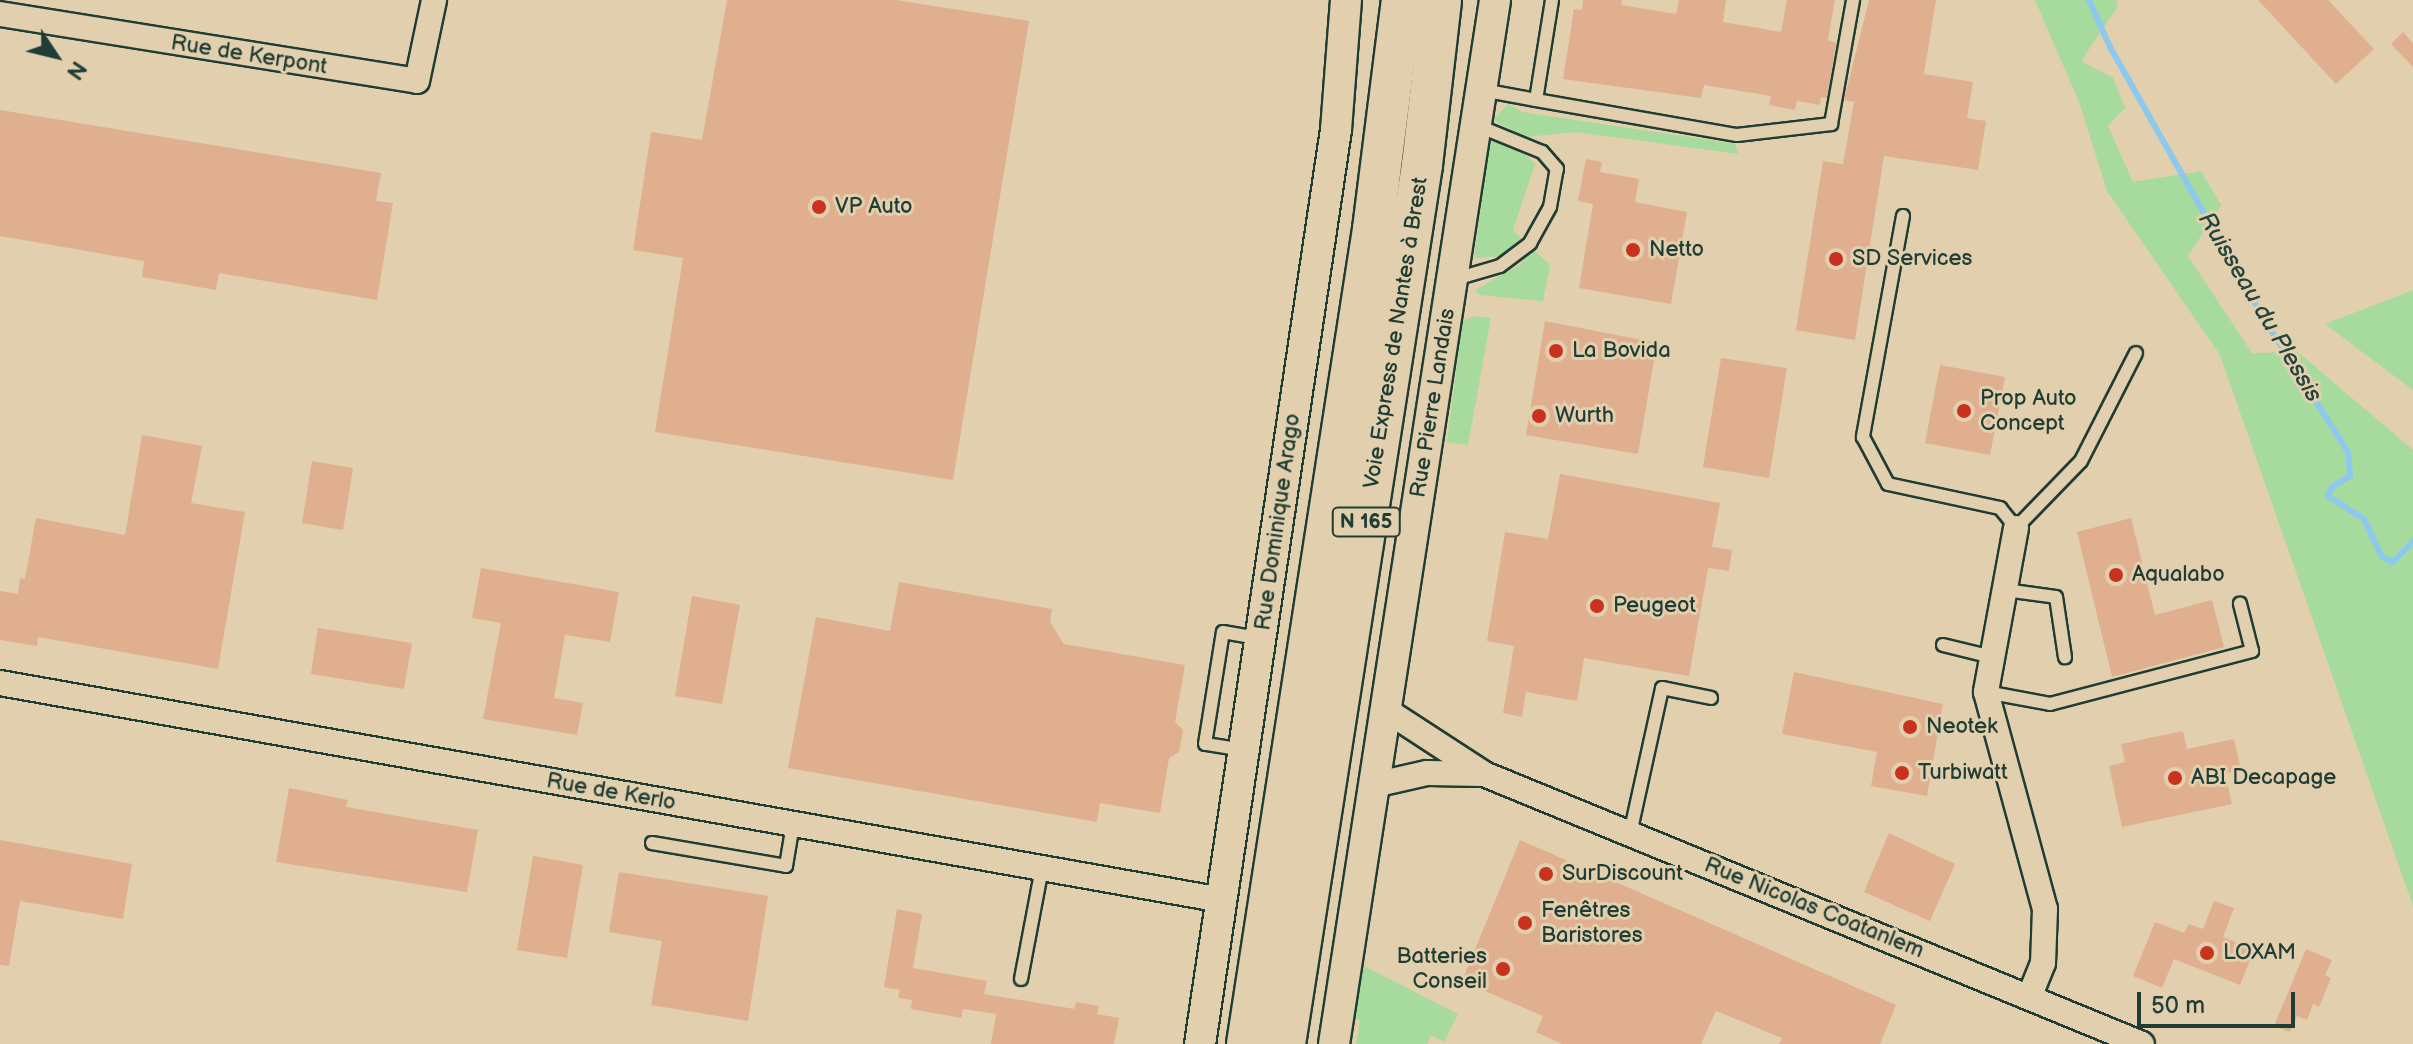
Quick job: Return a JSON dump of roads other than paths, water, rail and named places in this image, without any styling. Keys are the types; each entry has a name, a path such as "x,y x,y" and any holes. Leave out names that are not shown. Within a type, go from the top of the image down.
{"highway":[{"name":"Voie Express de Nantes à Brest","path":"1247,1044 1373,229 1402,0"},
{"name":"Voie Express de Nantes à Brest","path":"1285,1044 1422,165 1441,0"}],"street":[{"name":"Rue de Kerpont","path":"0,14 417,81 434,0"},
{"name":"Rue Dominique Arago","path":"1200,1044 1336,130 1346,0"},
{"name":"Rue Pierre Landais","path":"1334,1044 1495,0"},
{"path":"2016,528 1986,692 2045,909 2043,963 2030,995"},
{"name":"Rue de Kerlo","path":"0,683 1222,900"},
{"name":"Rue Nicolas Coatanlem","path":"1386,710 1484,774 2030,995 2142,1044"},
{"name":"Rue Nicolas Coatanlem","path":"1374,785 1427,773 1484,774"}],"lane":[{"path":"1536,100 1552,0"},
{"path":"1482,90 1737,135 1831,124 1853,0"},
{"path":"1452,280 1500,266 1530,243 1550,207 1557,169 1542,152 1476,125"},
{"path":"1903,216 1863,437 1888,484 2000,508 2016,528 2081,461 2136,353"},
{"path":"2005,590 2056,597 2065,657"},
{"path":"1986,692 2050,704 2252,651 2240,604"},
{"path":"1943,645 1992,657"},
{"path":"1630,834 1662,688 1711,698"},
{"path":"652,843 786,866 793,824"},
{"path":"1021,979 1042,868"}],"waterway":[{"name":"Ruisseau du Plessis","path":"2089,0 2110,47 2267,324 2348,452 2350,476 2332,487 2328,496 2364,519 2382,557 2393,562 2413,541"}],"place":[{"name":"VP Auto","path":"819,207"},
{"name":"Netto","path":"1633,250"},
{"name":"SD Services","path":"1836,259"},
{"name":"La Bovida","path":"1556,351"},
{"name":"Prop Auto Concept","path":"1964,411"},
{"name":"Wurth","path":"1539,416"},
{"name":"Aqualabo","path":"2116,575"},
{"name":"Peugeot","path":"1597,606"},
{"name":"Neotek","path":"1910,727"},
{"name":"Turbiwatt","path":"1902,773"},
{"name":"ABI Decapage","path":"2175,778"},
{"name":"SurDiscount","path":"1546,874"},
{"name":"Fenêtres Baristores","path":"1525,923"},
{"name":"LOXAM","path":"2207,953"},
{"name":"Batteries Conseil","path":"1503,969"}]}
